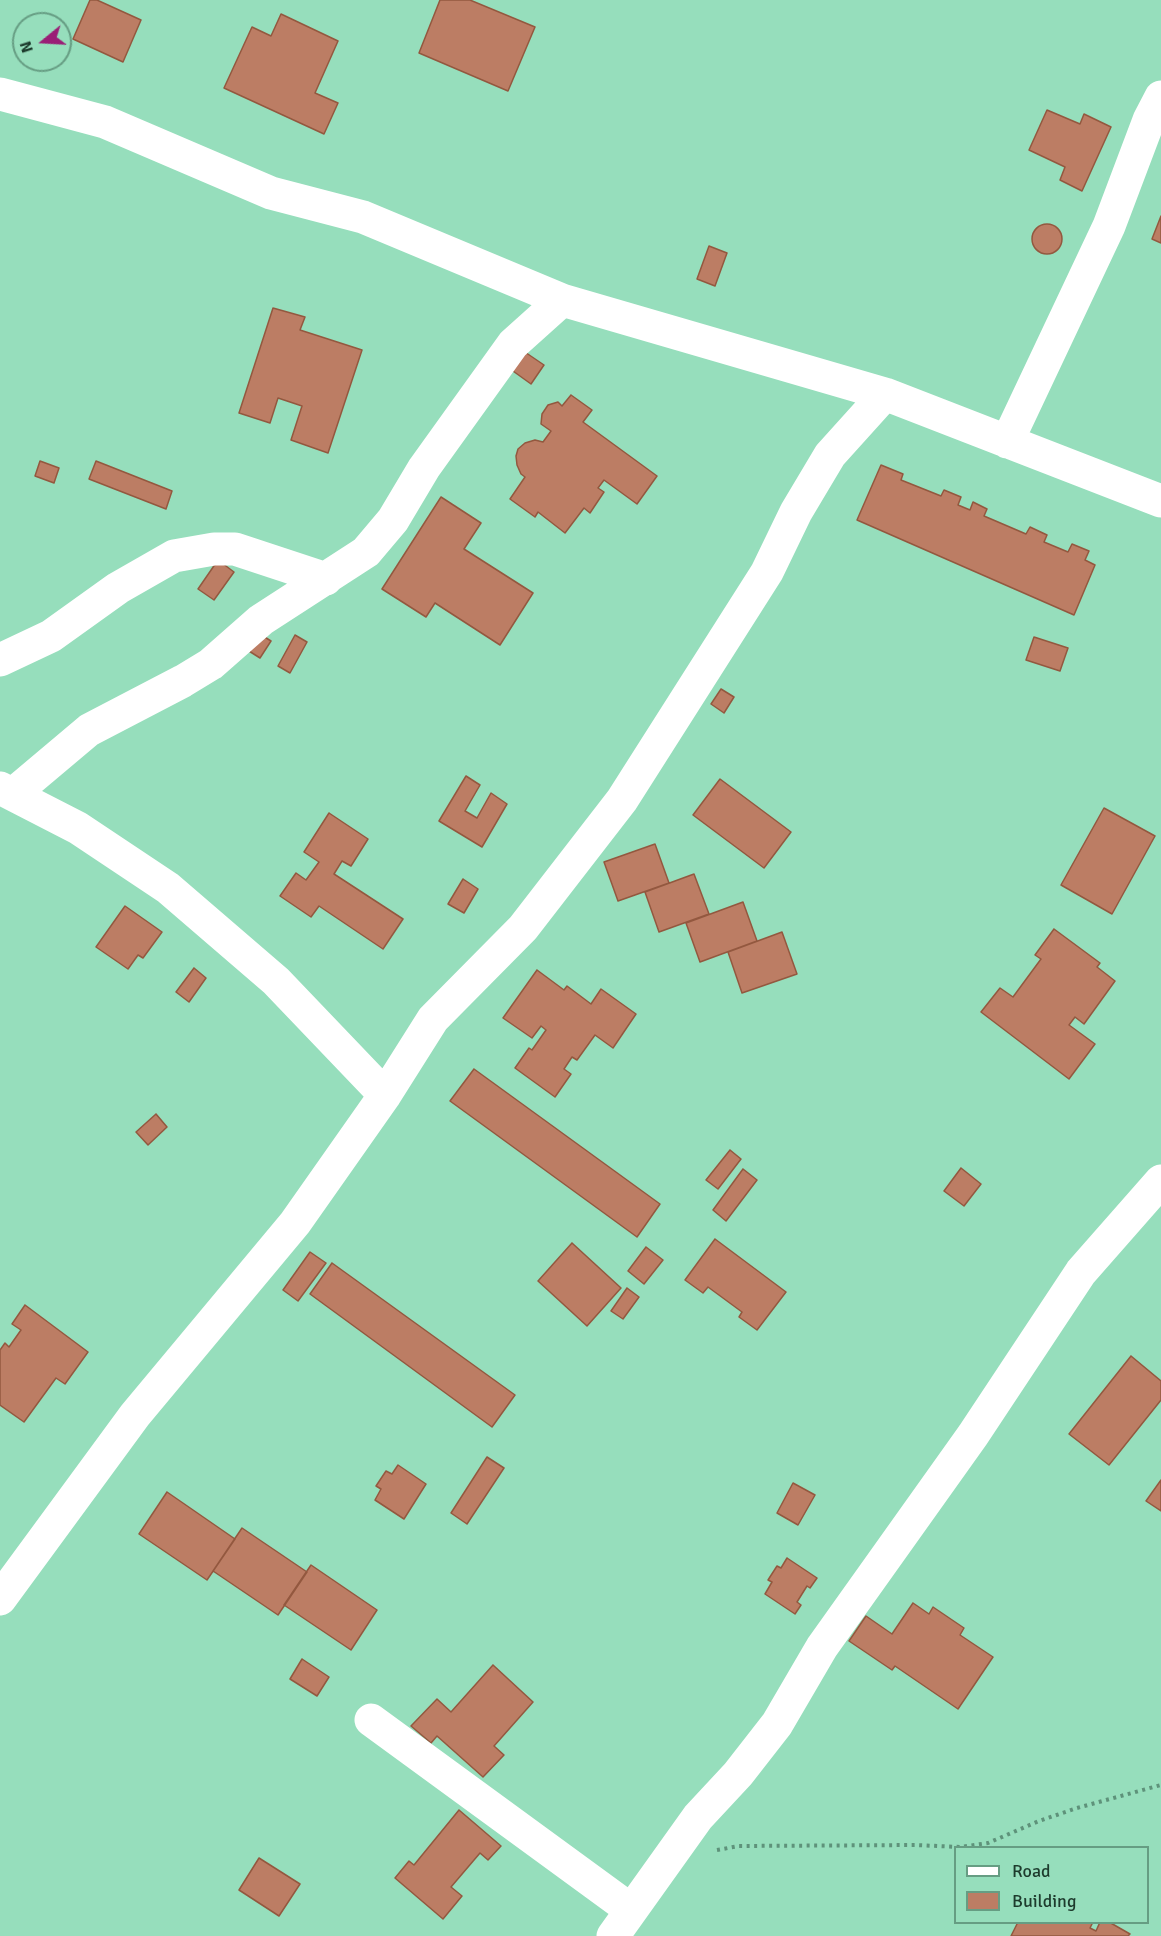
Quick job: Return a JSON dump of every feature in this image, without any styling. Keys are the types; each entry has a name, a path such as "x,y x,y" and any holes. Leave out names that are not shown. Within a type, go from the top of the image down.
{"street":[{"path":"0,94 105,122 271,193 363,217 562,300 885,394 1161,501"},
{"path":"1007,442 1109,226 1149,120 1161,97"},
{"path":"385,1095 276,981 168,888 78,828 7,791 89,730 211,664 261,620 366,552 393,520 424,468 513,344 562,300"},
{"path":"0,1599 135,1416 295,1223 385,1095 434,1019 523,927 622,800 768,572 796,512 830,455 885,394"},
{"path":"0,660 51,636 118,588 174,556 214,549 235,549 326,579"},
{"path":"371,1720 622,1923 698,1817 738,1774 777,1724 822,1647 974,1435 1081,1272 1161,1181"}],"path":[{"path":"967,1846 988,1843 1039,1821 1077,1808 1161,1785"},
{"path":"669,1857 739,1846 954,1847"}],"building":[{"path":"90,0 97,0 141,20 123,62 73,39"},
{"path":"440,0 470,0 535,27 508,91 419,53"},
{"path":"281,14 338,41 315,93 338,103 324,134 224,88 252,27 271,36"},
{"path":"1047,110 1080,124 1084,114 1111,127 1082,191 1060,180 1065,167 1029,150"},
{"path":"1161,216 1161,243 1152,239"},
{"path":"1047,224 1058,228 1062,239 1058,250 1047,254 1036,250 1032,239 1036,228"},
{"path":"709,246 727,253 715,286 697,279"},
{"path":"273,308 305,317 300,330 362,350 328,453 291,440 302,406 278,398 270,423 239,413"},
{"path":"519,348 544,365 531,384 506,366"},
{"path":"571,395 592,410 583,422 657,476 637,504 604,480 598,488 604,492 590,513 584,508 565,533 538,512 535,517 510,499 525,477 517,465 518,449 525,443 535,440 543,442 551,431 541,424 542,414 548,405 558,402 562,406"},
{"path":"40,461 59,468 54,483 35,476"},
{"path":"96,461 172,491 166,509 89,479"},
{"path":"881,465 903,474 901,480 941,496 944,490 961,497 958,505 970,510 973,502 987,509 984,516 1026,534 1030,527 1047,535 1044,542 1068,552 1072,544 1089,551 1085,560 1095,565 1074,615 857,520"},
{"path":"441,497 481,523 464,549 533,593 500,645 435,603 426,617 382,589"},
{"path":"218,560 234,572 214,600 198,589"},
{"path":"252,629 271,641 260,658 241,646"},
{"path":"295,635 307,642 290,673 278,666"},
{"path":"1034,637 1068,648 1060,671 1026,660"},
{"path":"721,689 734,697 724,713 711,704"},
{"path":"466,776 480,785 465,811 477,818 491,793 507,804 482,847 439,821"},
{"path":"720,779 791,832 764,868 693,815"},
{"path":"1104,808 1155,836 1112,914 1061,885"},
{"path":"329,813 368,839 351,866 342,861 334,874 403,919 383,949 319,906 311,917 280,896 296,873 306,880 319,862 304,852"},
{"path":"655,844 669,883 618,901 604,862"},
{"path":"694,874 709,914 659,932 645,892"},
{"path":"463,879 478,889 464,913 448,904"},
{"path":"743,902 757,941 700,962 686,923"},
{"path":"125,906 162,932 143,958 138,955 128,969 96,947"},
{"path":"1054,929 1100,963 1097,967 1115,981 1084,1024 1075,1017 1069,1025 1095,1044 1069,1079 981,1012 1000,988 1013,997 1041,959 1035,955"},
{"path":"782,932 797,974 742,993 728,952"},
{"path":"194,968 206,978 189,1002 176,992"},
{"path":"537,970 564,990 567,986 591,1004 601,989 636,1014 613,1048 595,1035 577,1060 572,1057 564,1069 571,1074 555,1097 515,1068 546,1030 541,1026 532,1038 503,1018"},
{"path":"474,1069 660,1204 637,1237 450,1101"},
{"path":"156,1114 167,1127 148,1145 136,1132"},
{"path":"730,1150 741,1159 718,1189 706,1180"},
{"path":"961,1168 981,1184 964,1206 944,1191"},
{"path":"743,1169 757,1180 726,1221 713,1210"},
{"path":"715,1239 786,1292 757,1330 739,1317 742,1312 708,1287 703,1293 685,1280"},
{"path":"572,1243 621,1288 587,1326 538,1281"},
{"path":"646,1247 663,1260 644,1284 628,1271"},
{"path":"310,1252 326,1263 298,1301 283,1290"},
{"path":"332,1263 515,1395 492,1427 310,1294"},
{"path":"627,1288 639,1297 623,1319 611,1311"},
{"path":"25,1305 88,1352 65,1384 56,1378 24,1422 0,1405 0,1350 5,1343 9,1347 21,1330 12,1324"},
{"path":"1131,1356 1161,1381 1161,1400 1109,1465 1069,1434"},
{"path":"487,1457 504,1468 467,1524 451,1513"},
{"path":"398,1465 426,1484 404,1519 375,1500 381,1489 376,1486 386,1471 392,1474"},
{"path":"1161,1480 1161,1511 1146,1501"},
{"path":"793,1483 815,1495 798,1525 777,1513"},
{"path":"167,1492 235,1539 207,1580 139,1534"},
{"path":"242,1528 307,1572 278,1615 213,1571"},
{"path":"787,1558 817,1578 810,1588 807,1586 797,1602 801,1605 795,1614 765,1594 772,1582 768,1580 777,1566 781,1568"},
{"path":"311,1565 377,1610 351,1650 284,1605"},
{"path":"913,1603 929,1614 933,1607 964,1628 960,1635 993,1657 958,1709 895,1666 892,1670 849,1641 866,1616 892,1634"},
{"path":"302,1659 329,1677 317,1696 290,1679"},
{"path":"493,1665 533,1702 494,1746 504,1755 483,1777 437,1736 431,1743 411,1726 437,1699 451,1712"},
{"path":"459,1810 501,1846 488,1860 480,1853 451,1887 462,1896 443,1919 395,1878 409,1861 414,1865"},
{"path":"259,1858 300,1884 279,1916 239,1890"},
{"path":"1017,1924 1092,1924 1090,1928 1096,1931 1099,1924 1112,1924 1130,1934 1128,1936 1011,1936"}]}
